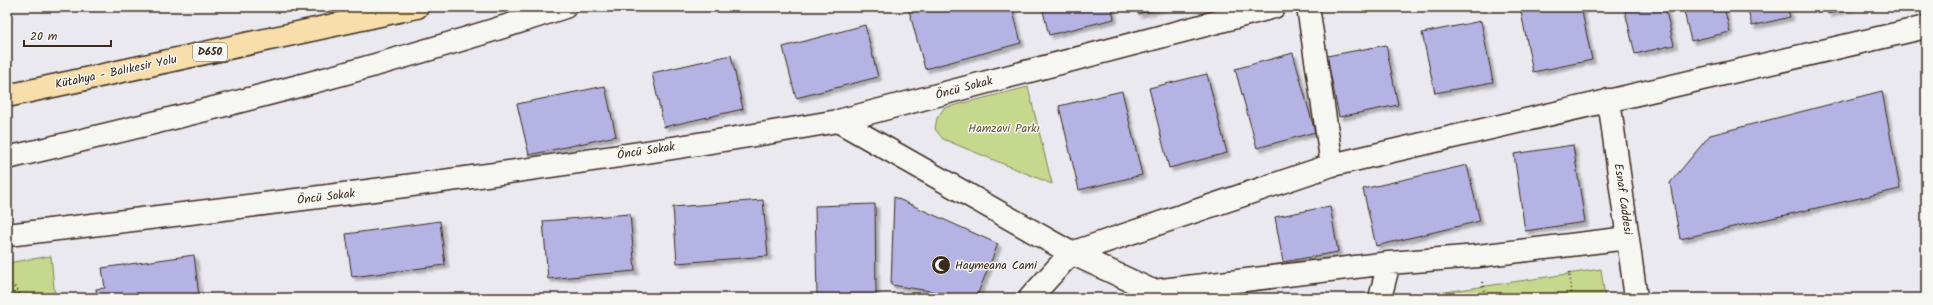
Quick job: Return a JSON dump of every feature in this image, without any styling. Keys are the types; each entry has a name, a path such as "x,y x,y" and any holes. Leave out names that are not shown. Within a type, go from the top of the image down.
{"highway":[{"name":"Kütahya - Balıkesir Yolu","path":"7,96 414,7"}],"street":[{"path":"7,158 208,110 494,31 565,7"},
{"name":"Öncü Sokak","path":"7,235 370,192 734,138 838,121 1274,7"},
{"path":"1308,7 1332,165"},
{"path":"1030,298 1071,253 1332,165 1926,27"},
{"name":"Esnaf Caddesi","path":"1609,100 1636,298"},
{"path":"838,121 1071,253 1153,291 1389,262 1478,256 1628,238"},
{"path":"1380,298 1389,262"}],"path":[{"path":"7,283 14,286 20,298"}],"green space":[{"name":"Hamzavi Parkı","path":"1028,87 1052,184 943,139 935,129 937,118 944,108"},
{"path":"51,256 55,298 7,298 7,263"},
{"path":"1601,269 1605,298 1405,298"}],"building":[{"path":"908,7 1012,7 1021,43 925,69"},
{"path":"1042,7 1112,7 1114,19 1049,35"},
{"path":"1136,7 1167,7 1138,14"},
{"path":"1544,7 1581,7 1592,60 1533,72 1521,12"},
{"path":"1624,7 1665,7 1674,45 1635,54"},
{"path":"1683,7 1724,7 1730,32 1691,41"},
{"path":"1747,7 1787,7 1790,17 1752,26"},
{"path":"1826,7 1852,7 1828,14"},
{"path":"1481,21 1493,82 1435,93 1422,33"},
{"path":"865,25 878,77 796,98 783,47"},
{"path":"1386,45 1398,105 1339,117 1327,56"},
{"path":"1293,53 1315,132 1257,148 1235,69"},
{"path":"731,55 743,109 664,127 652,73"},
{"path":"1207,74 1227,153 1169,168 1149,88"},
{"path":"605,86 616,136 529,155 517,104"},
{"path":"1122,91 1142,175 1079,190 1059,106"},
{"path":"1882,91 1900,189 1680,239 1670,183 1710,135"},
{"path":"1573,145 1585,222 1525,231 1514,154"},
{"path":"1467,165 1480,221 1376,246 1363,189"},
{"name":"Haymeana Cami","path":"894,197 998,244 976,298 891,285"},
{"path":"763,200 768,256 677,263 673,207"},
{"path":"875,204 876,295 817,296 815,206"},
{"path":"1330,206 1338,252 1283,262 1275,217"},
{"path":"630,214 635,271 548,279 543,221"},
{"path":"440,221 445,265 352,277 346,234"},
{"path":"194,255 199,297 97,298 96,289 105,288 102,268"}],"place":[{"name":"Haymeana Cami","path":"941,265"}]}
